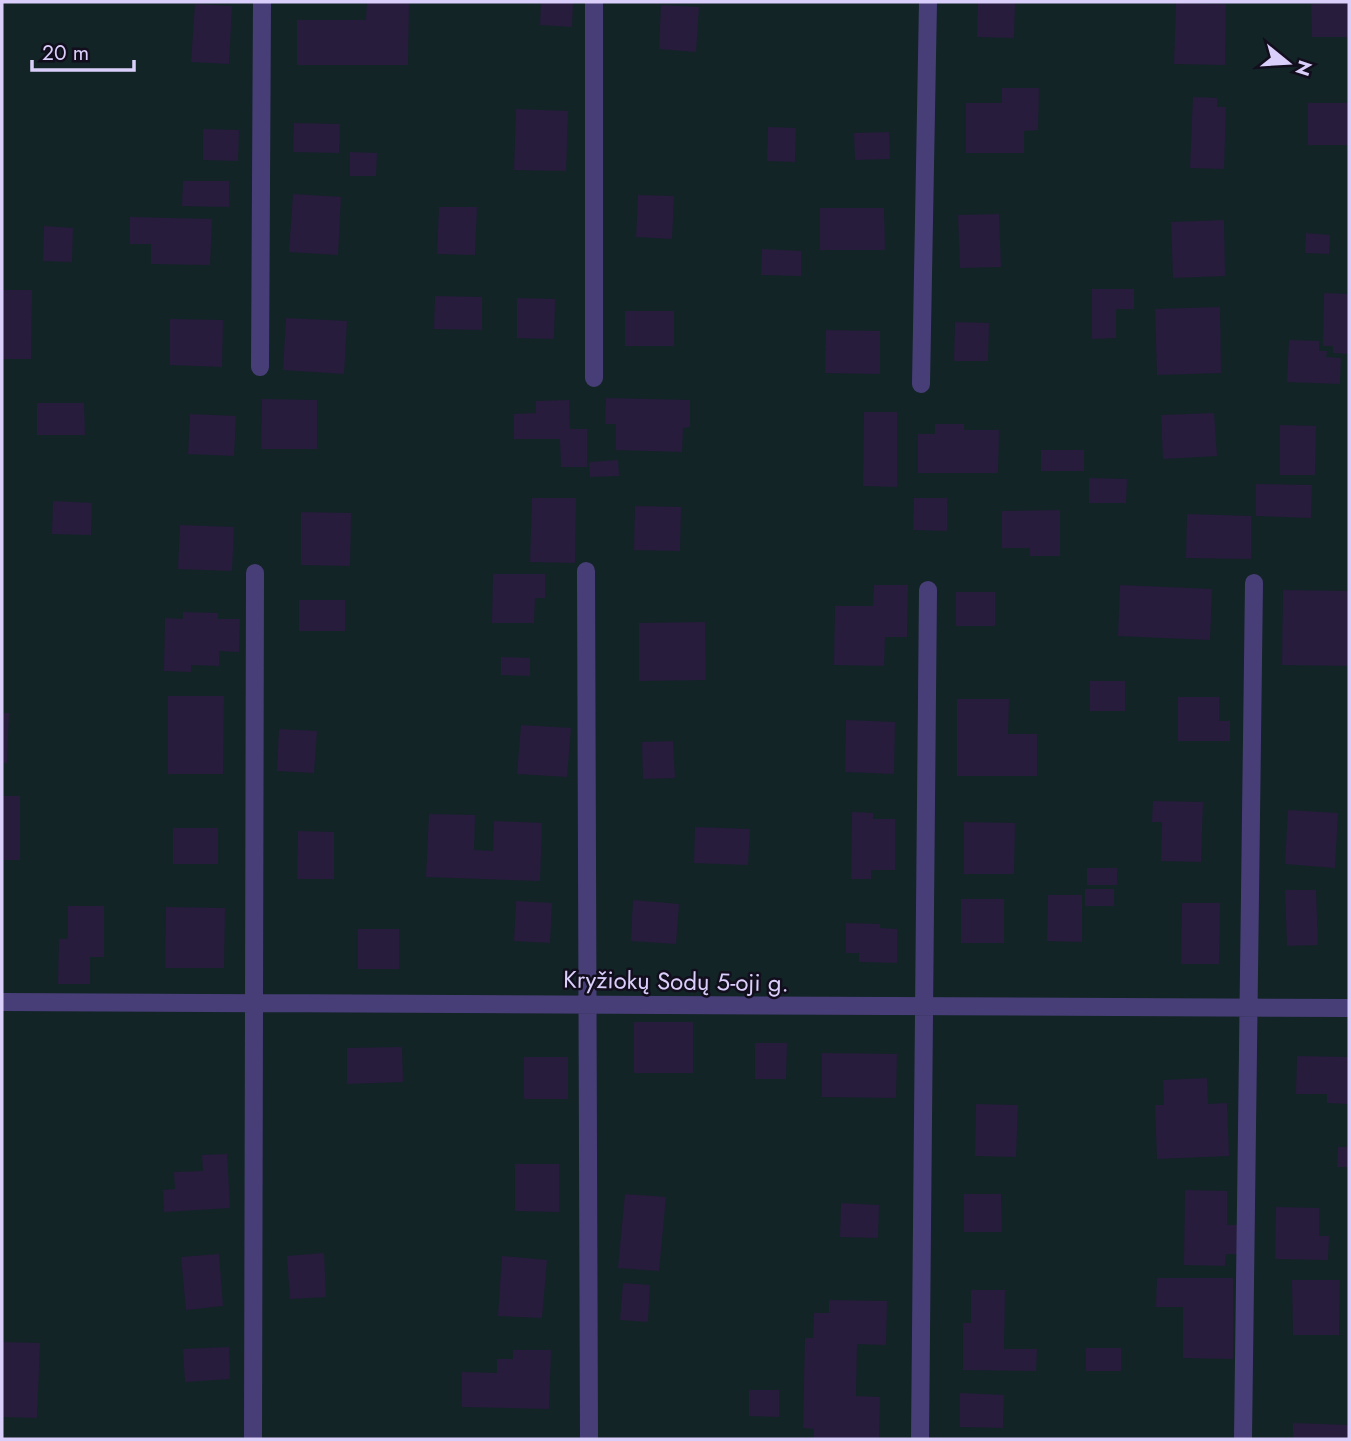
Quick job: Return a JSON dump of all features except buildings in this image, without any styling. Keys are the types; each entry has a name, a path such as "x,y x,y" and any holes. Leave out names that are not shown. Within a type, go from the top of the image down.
{"street":[{"path":"260,367 262,2"},
{"path":"594,2 594,378"},
{"path":"921,384 928,2"},
{"path":"586,570 589,1439"},
{"path":"253,1439 255,573"},
{"path":"1242,1439 1254,583"},
{"path":"920,1439 928,590"},
{"name":"Kryžiokų Sodų 5-oji g.","path":"2,1002 1349,1008"}],"shaded area":[{"path":"2,2 1349,2 1349,1439 2,1439"}]}
